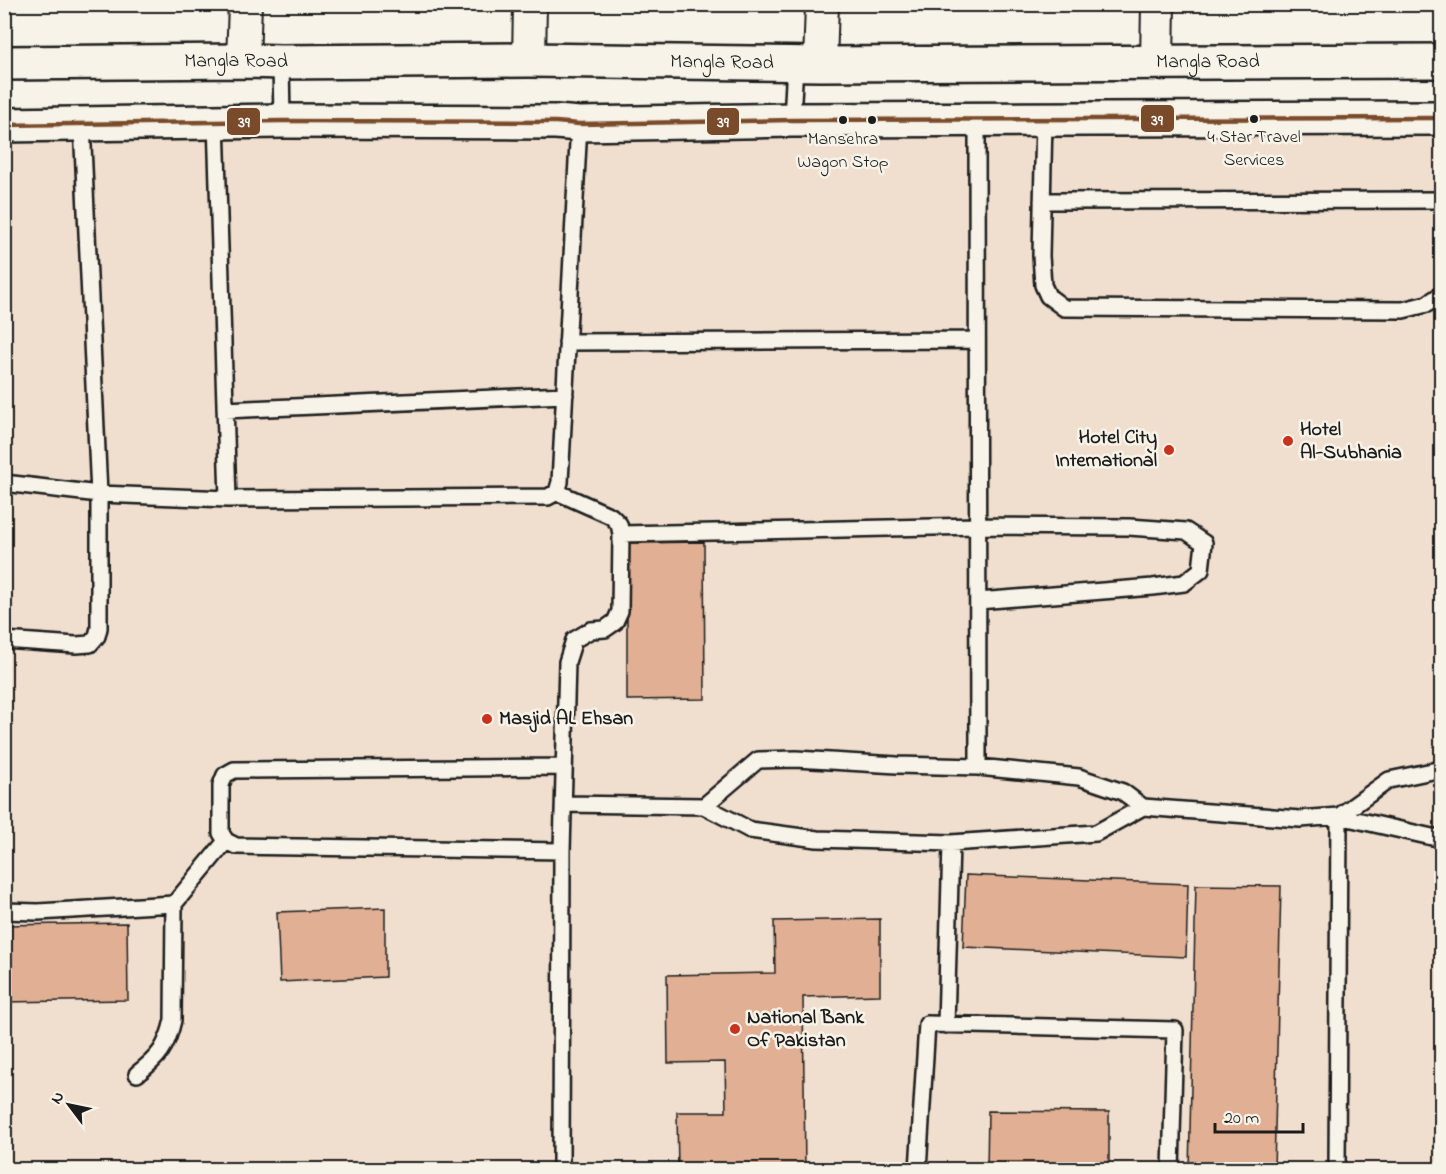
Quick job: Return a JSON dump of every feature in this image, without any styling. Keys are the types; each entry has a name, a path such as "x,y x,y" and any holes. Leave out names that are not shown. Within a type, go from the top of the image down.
{"main road":[{"name":"Mangla Road","path":"4,63 529,60 808,63 1442,61"},
{"path":"4,125 282,121 579,124 792,120 1442,118"}],"street":[{"path":"243,61 245,4"},
{"path":"529,60 530,4"},
{"path":"808,63 822,4"},
{"path":"1157,62 1158,4"}],"lane":[{"path":"282,62 282,121"},
{"path":"792,120 808,63"},
{"path":"977,119 978,767"},
{"path":"1044,119 1041,256 1043,285 1048,296 1064,308 1403,310 1427,304 1442,294"},
{"path":"216,122 228,499"},
{"path":"4,640 90,644 97,636 99,628 99,494 82,124"},
{"path":"4,483 99,494 228,499 548,497 557,492 560,482 579,124"},
{"path":"1042,201 1442,200"},
{"path":"567,342 977,340"},
{"path":"225,410 565,395"},
{"path":"557,492 611,516 619,524 621,534 620,611 618,616 615,622 605,629 591,630 574,640 567,662 562,851 561,1170"},
{"path":"621,534 977,526 1129,527 1186,531 1204,543 1201,570 1184,583 978,601"},
{"path":"704,806 758,760 796,759 978,767 1079,777 1123,792 1143,807 1300,819 1339,816 1432,837 1442,837"},
{"path":"562,851 236,846 226,841 221,833 221,785 225,775 234,770 564,767"},
{"path":"1339,816 1389,780 1442,769"},
{"path":"564,804 704,806 750,830 817,839 951,843 1096,833 1143,807"},
{"path":"1337,1170 1339,816"},
{"path":"137,1074 162,1050 173,1020 174,904 226,841"},
{"path":"945,1024 951,843"},
{"path":"4,911 39,912 174,904"},
{"path":"918,1170 927,1024 1175,1030 1171,1170"}],"shaded area":[{"path":"1441,123 1441,1169 5,1169 4,127"}],"building":[{"path":"704,542 705,699 627,700 627,543"},
{"path":"966,875 1188,884 1186,957 963,947"},
{"path":"1196,885 1281,886 1274,1170 1189,1170"},
{"path":"385,908 385,977 280,982 277,912"},
{"name":"National Bank Of Pakistan","path":"880,919 880,995 803,997 805,1170 678,1170 677,1112 726,1112 725,1062 668,1063 667,975 775,973 774,921"},
{"path":"127,923 128,1000 4,1002 4,925"},
{"path":"988,1111 1109,1112 1109,1170 987,1170"}],"transit line":[{"name":"39","path":"4,125 282,121 579,124 792,120 1442,118"}],"place":[{"name":"4 Star Travel Services","path":"1254,119"},
{"name":"Mansehra Wagon Stop","path":"843,120"},
{"name":"Hotel Al-Subhania","path":"1288,441"},
{"name":"Hotel City International","path":"1169,450"},
{"name":"Masjid AL Ehsan","path":"487,719"},
{"name":"National Bank Of Pakistan","path":"735,1029"}]}
